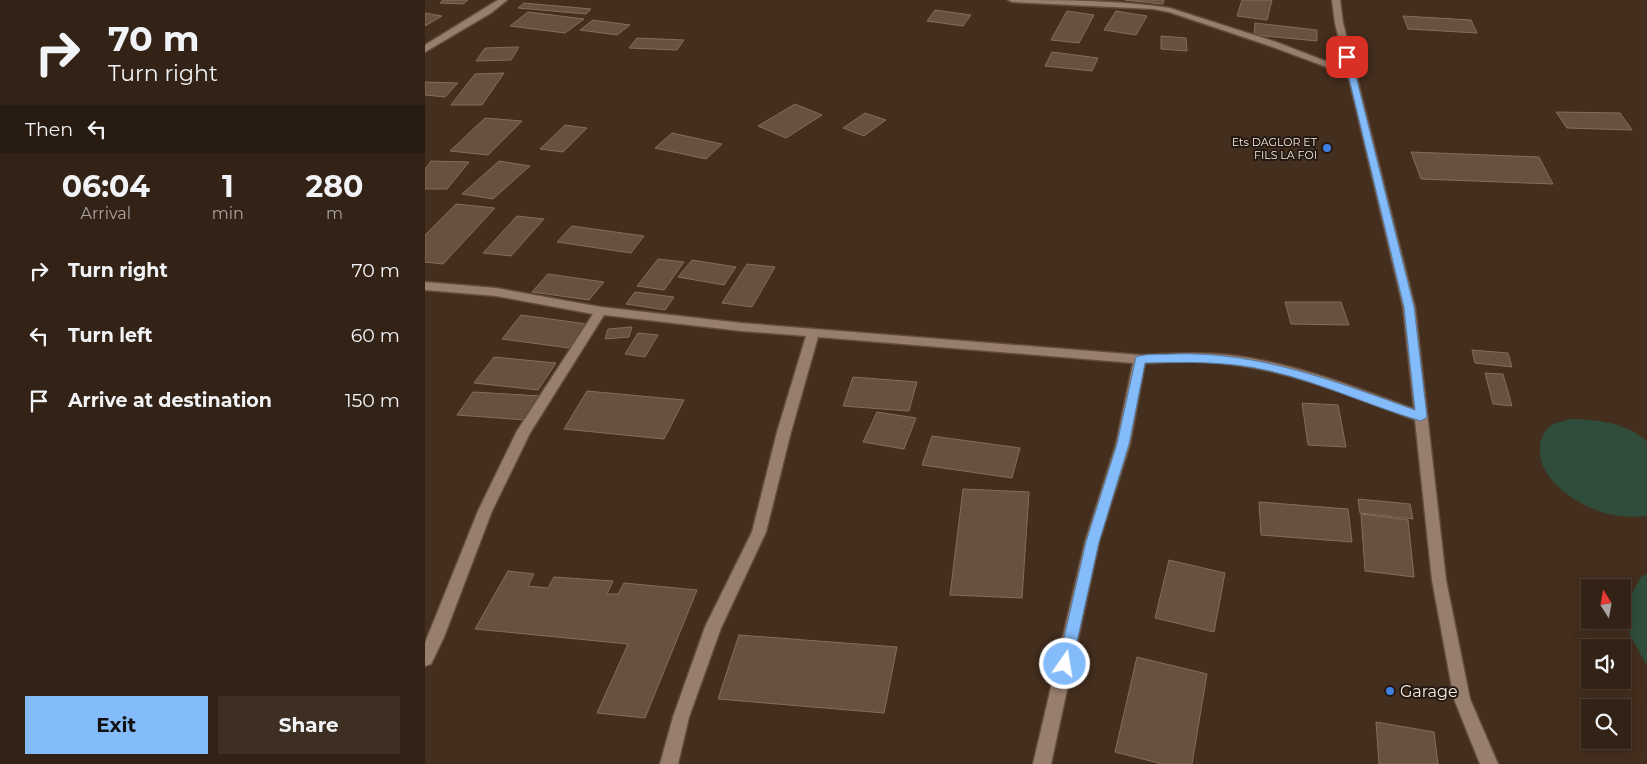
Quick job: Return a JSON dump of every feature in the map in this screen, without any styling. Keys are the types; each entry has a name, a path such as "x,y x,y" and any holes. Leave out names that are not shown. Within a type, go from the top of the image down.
{"street":[{"path":"425,49 489,11 503,0"},
{"path":"1012,0 1153,7 1170,10 1273,44 1352,74"},
{"path":"1336,0 1339,23 1409,307 1439,580 1462,699 1489,764"},
{"path":"425,286 496,292 601,311 813,333 1140,360 1201,357 1269,366 1328,383 1421,417"},
{"path":"425,659 436,637 485,512 524,431 601,311"},
{"path":"669,764 681,717 713,627 759,532 784,432 813,333"},
{"path":"1042,764 1092,542 1123,444 1140,360"}],"green space":[{"path":"1570,419 1611,423 1630,430 1647,441 1647,516 1619,516 1598,511 1582,504 1564,492 1549,476 1543,467 1540,457 1542,438 1547,429 1552,425"},
{"path":"1647,574 1647,666 1630,635 1629,629 1631,629 1631,595 1641,577"}],"building":[{"path":"443,0 468,0 463,4 440,3"},
{"path":"1125,0 1164,0 1163,4"},
{"path":"1242,0 1272,0 1267,20 1237,16"},
{"path":"524,3 591,9 586,14 518,8"},
{"path":"935,10 971,15 963,26 927,21"},
{"path":"1067,11 1094,15 1079,43 1051,40"},
{"path":"1116,11 1147,16 1136,35 1104,30"},
{"path":"528,12 584,19 565,33 510,26"},
{"path":"425,13 442,16 425,26"},
{"path":"1403,16 1471,20 1477,33 1408,29"},
{"path":"593,20 630,25 617,35 580,30"},
{"path":"1255,23 1317,30 1317,41 1254,35"},
{"path":"1161,36 1186,38 1187,51 1161,49"},
{"path":"637,38 684,40 677,50 629,48"},
{"path":"519,47 511,60 476,61 485,48"},
{"path":"1052,52 1098,58 1092,71 1045,66"},
{"path":"504,73 482,105 451,105 475,74"},
{"path":"425,82 458,83 445,97 425,95"},
{"path":"795,104 822,115 786,138 758,126"},
{"path":"1556,112 1620,113 1632,130 1567,128"},
{"path":"865,113 886,120 864,136 843,128"},
{"path":"485,118 522,121 488,155 450,151"},
{"path":"565,125 587,128 563,152 540,149"},
{"path":"672,133 722,144 706,159 655,148"},
{"path":"1411,152 1539,157 1553,184 1421,179"},
{"path":"431,161 469,162 447,189 425,189 425,169"},
{"path":"499,161 530,166 493,199 462,194"},
{"path":"456,204 495,208 443,264 425,262 425,235"},
{"path":"517,216 544,219 511,256 483,253"},
{"path":"572,226 644,236 631,253 557,242"},
{"path":"658,259 684,262 664,290 637,286"},
{"path":"692,260 736,267 724,285 678,277"},
{"path":"747,264 775,267 752,307 722,303"},
{"path":"548,274 604,282 589,300 532,292"},
{"path":"635,292 674,297 665,310 626,304"},
{"path":"1285,302 1341,302 1349,325 1291,324"},
{"path":"521,315 587,324 569,348 502,339"},
{"path":"632,327 629,337 605,339 608,329"},
{"path":"638,333 658,335 645,357 625,354"},
{"path":"1472,350 1508,353 1512,367 1475,363"},
{"path":"494,357 556,363 538,390 474,383"},
{"path":"1485,373 1503,374 1512,406 1493,404"},
{"path":"853,377 917,382 909,411 843,406"},
{"path":"587,391 684,400 664,439 564,429"},
{"path":"473,392 541,396 526,420 457,415"},
{"path":"1302,403 1338,405 1346,447 1308,445"},
{"path":"877,412 916,418 904,449 863,442"},
{"path":"932,436 1020,448 1012,478 922,465"},
{"path":"963,489 1029,492 1022,598 950,595"},
{"path":"1358,499 1410,504 1413,519 1360,513"},
{"path":"1259,502 1348,509 1352,542 1261,535"},
{"path":"1361,514 1408,520 1414,577 1365,571"},
{"path":"1169,560 1225,573 1214,632 1155,618"},
{"path":"508,571 534,574 528,586 548,588 554,577 613,581 607,594 618,594 624,583 697,590 645,718 597,713 628,644 475,629"},
{"path":"739,635 897,647 884,713 718,699"},
{"path":"1137,657 1207,674 1192,764 1162,764 1115,752"},
{"path":"1376,722 1434,732 1438,764 1379,764"}],"place":[{"name":"Ets DAGLOR ET FILS LA FOI","path":"1327,148"},
{"name":"Garage","path":"1390,691"}],"route":[{"path":"1065,664 1092,542 1123,444 1140,360 1201,357 1269,366 1328,383 1421,417 1409,307 1347,57"}]}
